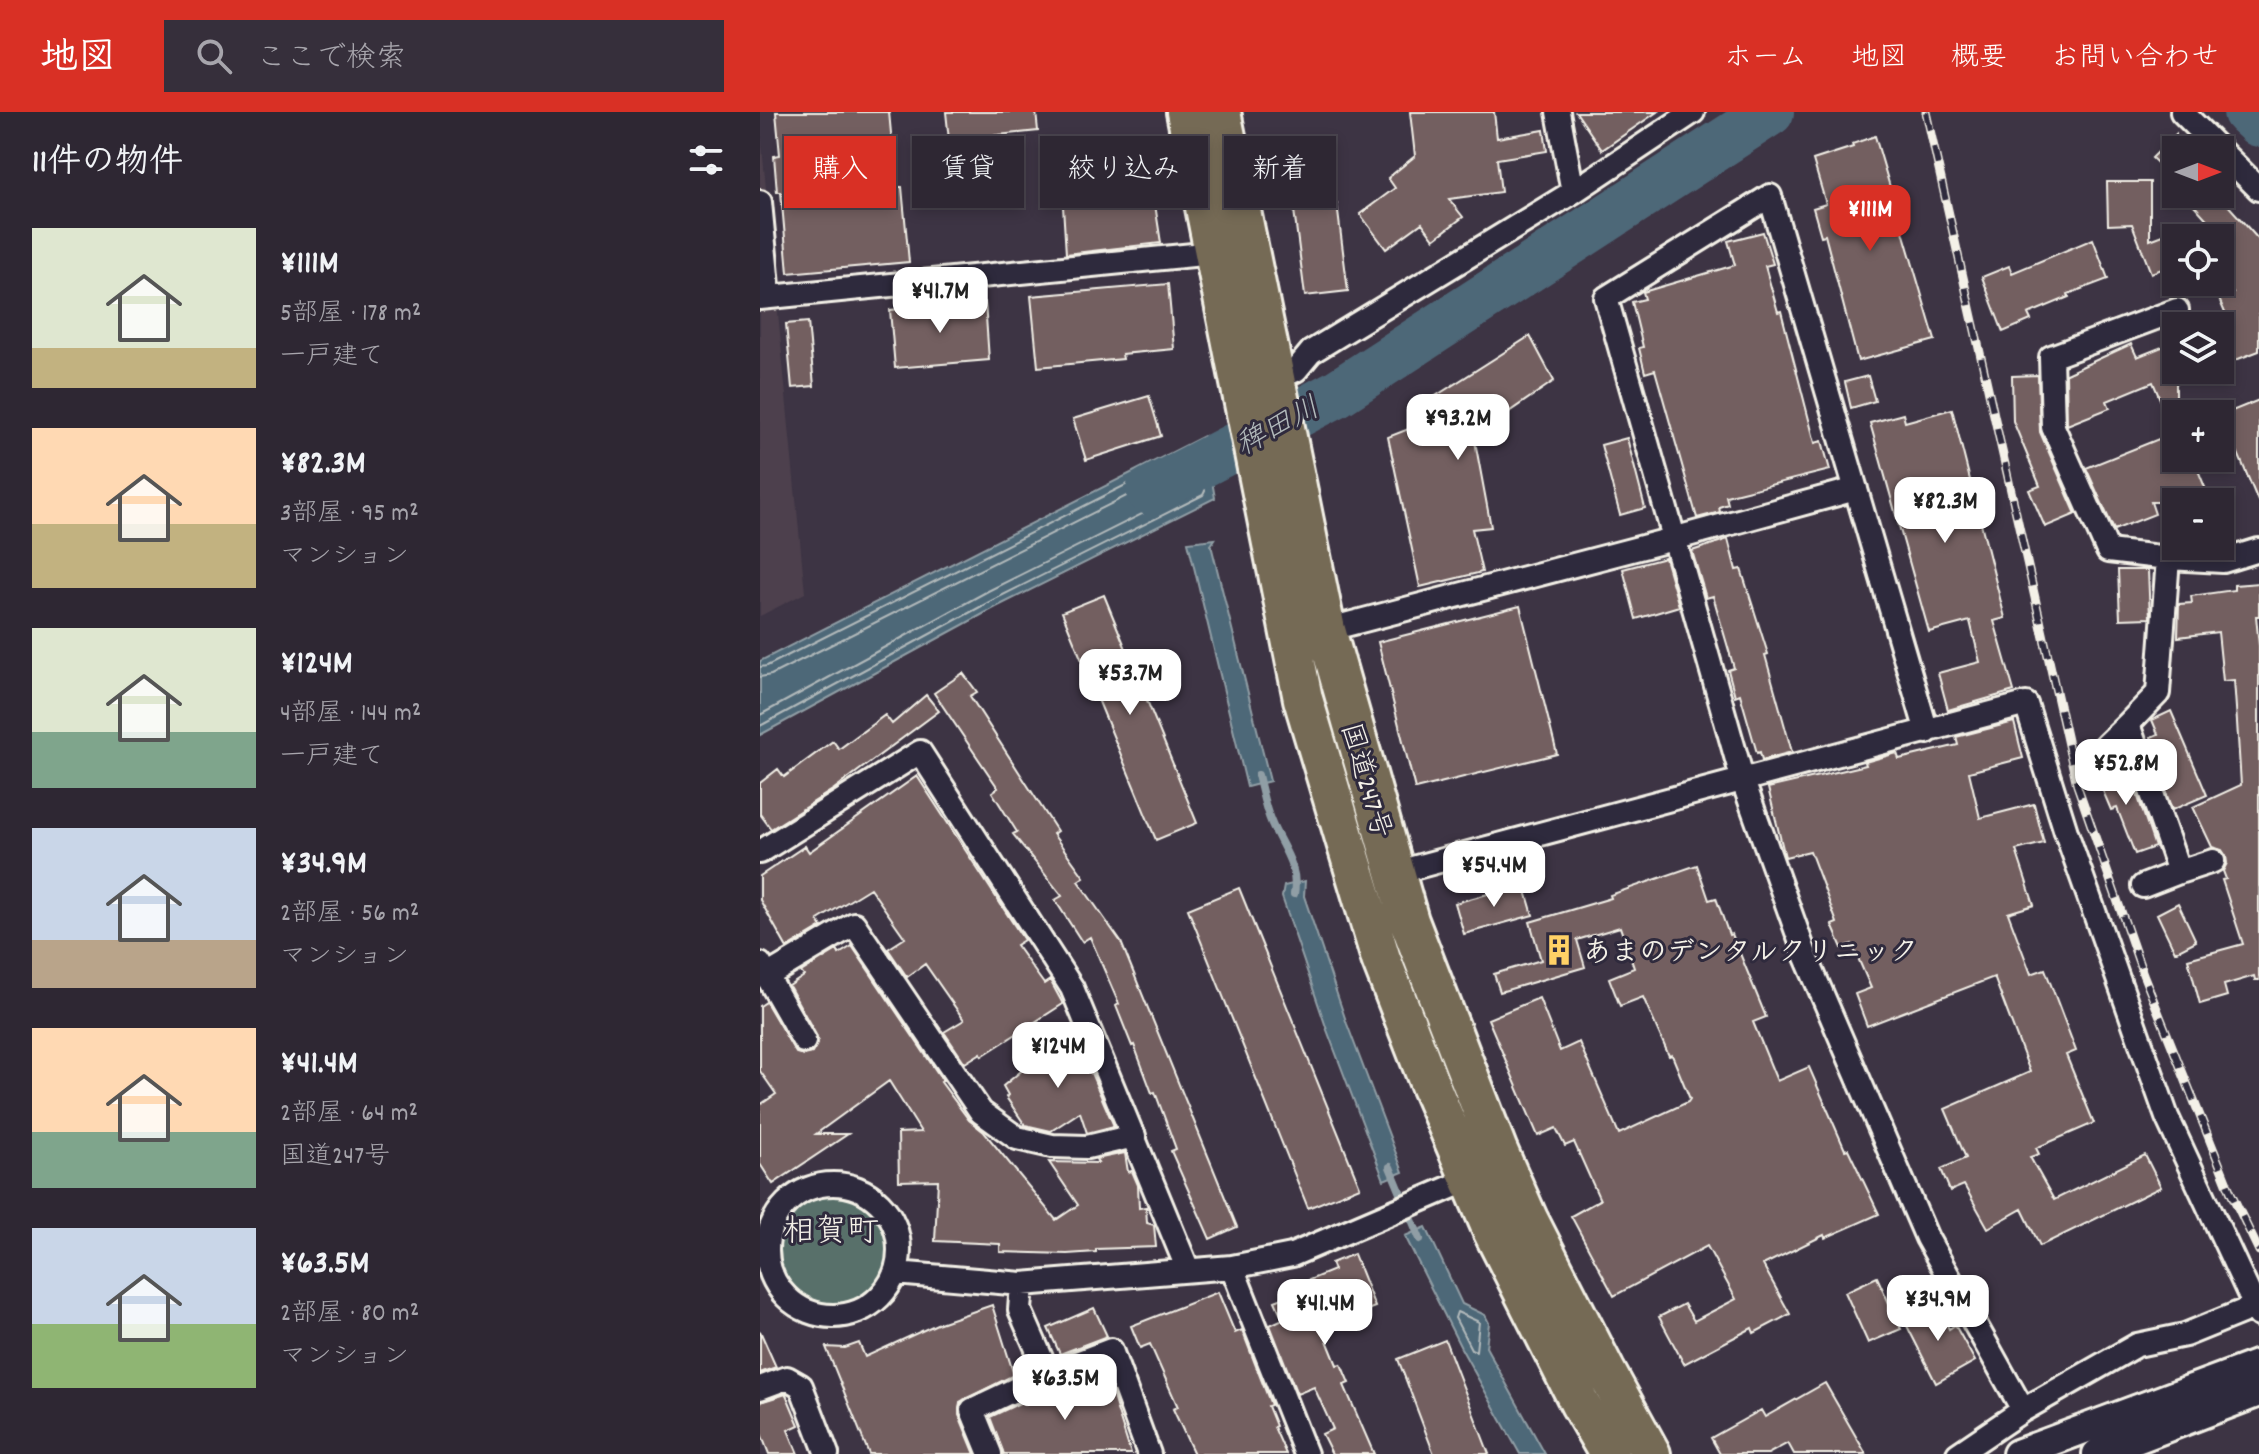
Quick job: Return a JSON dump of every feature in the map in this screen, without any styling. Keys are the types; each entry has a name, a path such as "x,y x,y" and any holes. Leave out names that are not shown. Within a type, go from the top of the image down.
{"highway":[{"name":"国道247号","path":"1186,112 1275,384 1326,630 1394,873 1420,950 1516,1192 1605,1370 1651,1454"},
{"name":"国道247号","path":"1221,112 1243,406 1303,699 1381,959 1430,1085 1493,1232 1609,1454"}],"street":[{"path":"1558,112 1573,192"},
{"path":"1275,384 1296,370 1311,352 1573,192 1693,112"},
{"path":"2182,112 2206,136"},
{"path":"2234,164 2259,189"},
{"path":"1927,732 1770,196 1606,298 1743,781 1806,957 1927,1238 2023,1410"},
{"path":"760,202 765,298 1231,250"},
{"path":"2162,557 2108,551 2053,427 2051,357 2177,310"},
{"path":"1326,630 1856,489"},
{"path":"2234,558 2259,550"},
{"path":"2094,757 2158,693 2168,560"},
{"path":"2205,560 2226,560"},
{"path":"1394,873 2026,704 2072,850 2167,1117 2256,1311 2185,1335 2137,1345 2023,1410 1958,1454"},
{"path":"2128,724 2179,872"},
{"path":"760,852 920,752 1072,988 1188,1270"},
{"path":"2143,886 2213,861"},
{"path":"804,1041 764,970 854,924 981,1112 1017,1138 1052,1146 1087,1147 1134,1136"},
{"path":"896,1273 1022,1284 1232,1267 1292,1255 1470,1179"},
{"path":"828,1183 850,1185 871,1194 887,1209 897,1229 900,1251 896,1273 885,1292 870,1307 850,1315 828,1317 807,1312 768,1286 767,1240 774,1218 770,1206 788,1201 806,1189 828,1183"},
{"path":"1232,1267 1306,1454"},
{"path":"1022,1284 1020,1310 1048,1374"},
{"path":"990,1454 972,1410 1048,1374 1111,1350 1149,1454"},
{"path":"2097,1454 2259,1364"},
{"path":"760,1388 787,1378 801,1386 827,1454"},
{"path":"2017,1454 2191,1402 2259,1392"}],"shaded area":[{"path":"760,126 805,593 760,616"}],"green space":[{"path":"837,1193 859,1198 877,1210 889,1228 894,1250 889,1272 877,1290 859,1302 837,1307 815,1302 797,1290 785,1272 780,1250 785,1228 797,1210 815,1198"}],"water":[{"path":"1204,436 1215,498 996,607 760,735 760,661"},
{"path":"1215,539 1211,545 1270,781 1247,787 1188,542"},
{"path":"1305,881 1304,896 1347,1024 1403,1172 1384,1180 1327,1030 1282,897 1284,886"},
{"path":"1426,1227 1462,1304 1485,1315 1489,1323 1486,1347 1545,1454 1520,1454 1461,1348 1405,1236"}],"building":[{"path":"776,112 889,112 891,136 784,136 784,208 896,208 896,187 902,187 909,262 788,273 781,192 777,192 774,156 780,155"},
{"path":"946,112 1036,112 1038,131 949,136"},
{"path":"1410,112 1494,112 1497,138 1544,130 1547,151 1497,159 1501,192 1449,199 1463,217 1434,239 1422,223 1386,249 1360,214 1395,188 1388,178 1415,156"},
{"path":"1576,112 1657,112 1602,150"},
{"path":"1144,134 1144,136 1093,136"},
{"path":"1875,136 1935,340 1858,361 1825,235 1821,236 1813,208 1826,204 1813,160"},
{"path":"2162,148 2162,168 2152,158"},
{"path":"2107,182 2150,182 2150,240 2162,235 2162,269 2151,273 2132,224 2108,225"},
{"path":"1336,204 1348,291 1305,296 1294,210 1336,208"},
{"path":"1063,208 1156,208 1161,243 1066,254"},
{"path":"2197,208 2230,208 2259,240 2259,351 2234,361 2234,312 2225,312 2219,299 2234,296 2234,224 2211,224"},
{"path":"1763,232 1773,264 1765,266 1778,312 1781,311 1815,443 1822,441 1830,470 1726,496 1728,504 1719,507 1720,512 1697,518 1655,370 1645,373 1639,348 1643,347 1632,302 1645,299 1643,292 1735,265 1728,241"},
{"path":"2093,239 2108,279 2028,314 2031,320 2003,332 1982,277 2009,266 2012,273"},
{"path":"1168,284 1174,349 1122,354 1123,359 1038,367 1031,296"},
{"path":"985,302 989,360 895,368 890,310"},
{"path":"808,322 814,386 792,388 786,324"},
{"path":"1530,336 1554,381 1474,436 1491,527 1472,529 1482,572 1420,587 1388,437 1442,416 1431,399"},
{"path":"2131,344 2137,357 2162,347 2162,384 2176,384 2176,400 2162,400 2162,404 2153,382 2107,401 2110,408 2067,425 2066,374"},
{"path":"2038,375 2040,432 2076,514 2045,527 2029,490 2040,486 2013,421 2012,376"},
{"path":"1868,376 1875,401 1851,408 1845,382"},
{"path":"1149,396 1161,436 1086,460 1073,419"},
{"path":"2259,400 2259,501 2234,444 2234,410"},
{"path":"1952,409 2005,618 1994,621 2014,691 1948,710 1938,673 1980,662 1970,621 1929,632 1870,423 1903,414 1905,422"},
{"path":"1627,438 1645,508 1620,515 1601,445"},
{"path":"2162,438 2162,472 2199,472 2205,488 2162,488 2162,502 2151,502 2155,514 2114,530 2086,468"},
{"path":"1728,539 1736,570 1741,569 1768,654 1765,655 1792,752 1762,760 1760,752 1757,753 1740,694 1735,696 1728,670 1734,668 1713,596 1706,598 1692,551"},
{"path":"1665,558 1679,606 1636,619 1623,569"},
{"path":"2118,570 2148,570 2150,618 2120,619"},
{"path":"2259,583 2259,616 2256,616 2259,646 2259,980 2255,980 2254,976 2224,985 2227,996 2200,1004 2188,959 2243,944 2222,880 2226,879 2223,871 2226,856 2222,850 2212,847 2193,807 2241,785 2234,680 2223,681 2218,632 2178,637 2179,604 2192,603 2191,596 2234,590 2234,585"},
{"path":"1104,595 1197,823 1156,840 1062,612"},
{"path":"1520,606 1557,754 1415,789 1378,642"},
{"path":"963,673 977,692 970,696 1057,831 1053,834 1084,877 1078,881 1121,942 1237,1227 1210,1239 1171,1151 1176,1149 1155,1092 1152,1093 1132,1046 1116,1006 1119,1004 1090,937 1082,942 1055,900 1062,896 1013,834 1017,832 992,792 998,788 934,693"},
{"path":"926,695 939,711 834,789 771,829 760,814 760,783 778,769 784,777 833,741 839,749 885,715 892,724"},
{"path":"2171,711 2207,795 2172,810 2155,760 2159,758 2151,737 2158,734 2152,720"},
{"path":"2014,722 2023,758 1969,772 1980,818 2034,804 2044,843 2016,850 2034,905 2008,913 2031,974 2045,969 2076,1051 2066,1055 2094,1123 2036,1148 2039,1154 2030,1157 2054,1200 2145,1155 2161,1187 2040,1246 2022,1209 1988,1228 1964,1185 1950,1191 1941,1169 1966,1158 1945,1109 2030,1072 1994,977 1867,1026 1855,994 1871,988 1852,944 1842,948 1832,925 1837,923 1810,851 1785,857 1768,788 1866,765 1865,762 1897,753 1899,759 1958,745 1956,737"},
{"path":"2113,764 2118,776 2129,771 2155,847 2135,854 2117,808 2111,810 2095,772"},
{"path":"917,776 1024,940 1016,945 1044,984 1050,980 1063,1004 982,1056 981,1053 965,1063 944,1032 964,1020 925,964 907,977 888,949 905,938 870,888 818,920 822,927 787,948 760,900 760,876 805,846 809,852"},
{"path":"1697,865 1709,900 1716,898 1766,1017 1753,1022 1777,1081 1809,1067 1845,1150 1848,1149 1879,1214 1825,1238 1824,1235 1763,1265 1790,1314 1754,1333 1752,1328 1684,1364 1659,1317 1684,1304 1694,1321 1736,1299 1707,1246 1614,1296 1571,1216 1600,1200 1574,1142 1565,1146 1556,1128 1538,1136 1488,1019 1539,998 1560,1051 1579,1042 1619,1134 1688,1102 1690,1099 1672,1055 1669,1056 1643,997 1620,1006 1609,978 1634,968 1620,927 1577,940 1585,967 1500,992 1494,974 1541,960 1530,922 1611,898 1610,895"},
{"path":"1524,884 1533,915 1464,934 1455,903"},
{"path":"1239,888 1360,1187 1308,1208 1188,909"},
{"path":"2178,903 2196,941 2175,952 2157,914"},
{"path":"852,946 969,1120 984,1132 1056,1220 1078,1205 1049,1162 1098,1163 1096,1159 1125,1153 1128,1172 1132,1171 1138,1185 1139,1208 1146,1207 1147,1223 1154,1225 1156,1247 1096,1249 1096,1252 1067,1254 1000,1252 1000,1244 935,1241 938,1180 899,1181 898,1133 921,1132 889,1081 816,1134 848,1134 773,1184 760,1164 760,1105 776,1094 760,1071 760,1006 766,1002 796,1053 812,1053 818,1042 816,1035 789,986 804,976 801,972 837,950 839,954"},
{"path":"1072,1029 1114,1126 1087,1133 1080,1112 1051,1131 1025,1125 1006,1097 1008,1095 1003,1086"},
{"path":"1354,1254 1375,1307 1322,1328 1337,1365 1341,1364 1349,1383 1344,1385 1374,1454 1332,1454 1322,1434 1333,1429 1314,1387 1297,1394 1270,1325 1283,1319 1275,1301 1295,1293 1292,1287 1334,1270 1331,1263"},
{"path":"1877,1277 1901,1329 1868,1343 1845,1292"},
{"path":"1218,1292 1235,1333 1242,1330 1286,1454 1194,1454 1173,1409 1178,1407 1150,1344 1140,1348 1131,1326"},
{"path":"1936,1303 1949,1329 1955,1325 1975,1361 1936,1383 1903,1318"},
{"path":"992,1305 1014,1375 960,1402 959,1415 975,1454 869,1454 826,1347 845,1348 859,1343 865,1357 937,1324"},
{"path":"1094,1308 1107,1336 1060,1354 1048,1328"},
{"path":"760,1331 776,1367 760,1373"},
{"path":"1445,1340 1489,1454 1434,1454 1398,1359"},
{"path":"1098,1370 1103,1383 1108,1381 1131,1454 1004,1454 990,1417 1024,1401 1025,1404 1063,1390 1061,1384"},
{"path":"1825,1383 1866,1454 1794,1454 1788,1443 1768,1454 1720,1454 1711,1438 1761,1410 1765,1417"},
{"path":"786,1394 799,1425 788,1430 798,1454 769,1454 760,1431 760,1402"}],"waterway":[{"name":"稗田川","path":"1150,491 1336,394 1770,112"},
{"name":"稗田川","path":"2247,112 2259,123"},
{"path":"1258,775 1270,818 1292,866 1294,894"},
{"path":"1390,1167 1420,1239"}],"railway":[{"path":"1926,112 2077,785 2143,974 2231,1193 2259,1251"}],"place":[{"name":"あまのデンタルクリニック","path":"1559,950"}],"district":[{"name":"相賀町","path":"831,1229"}]}
